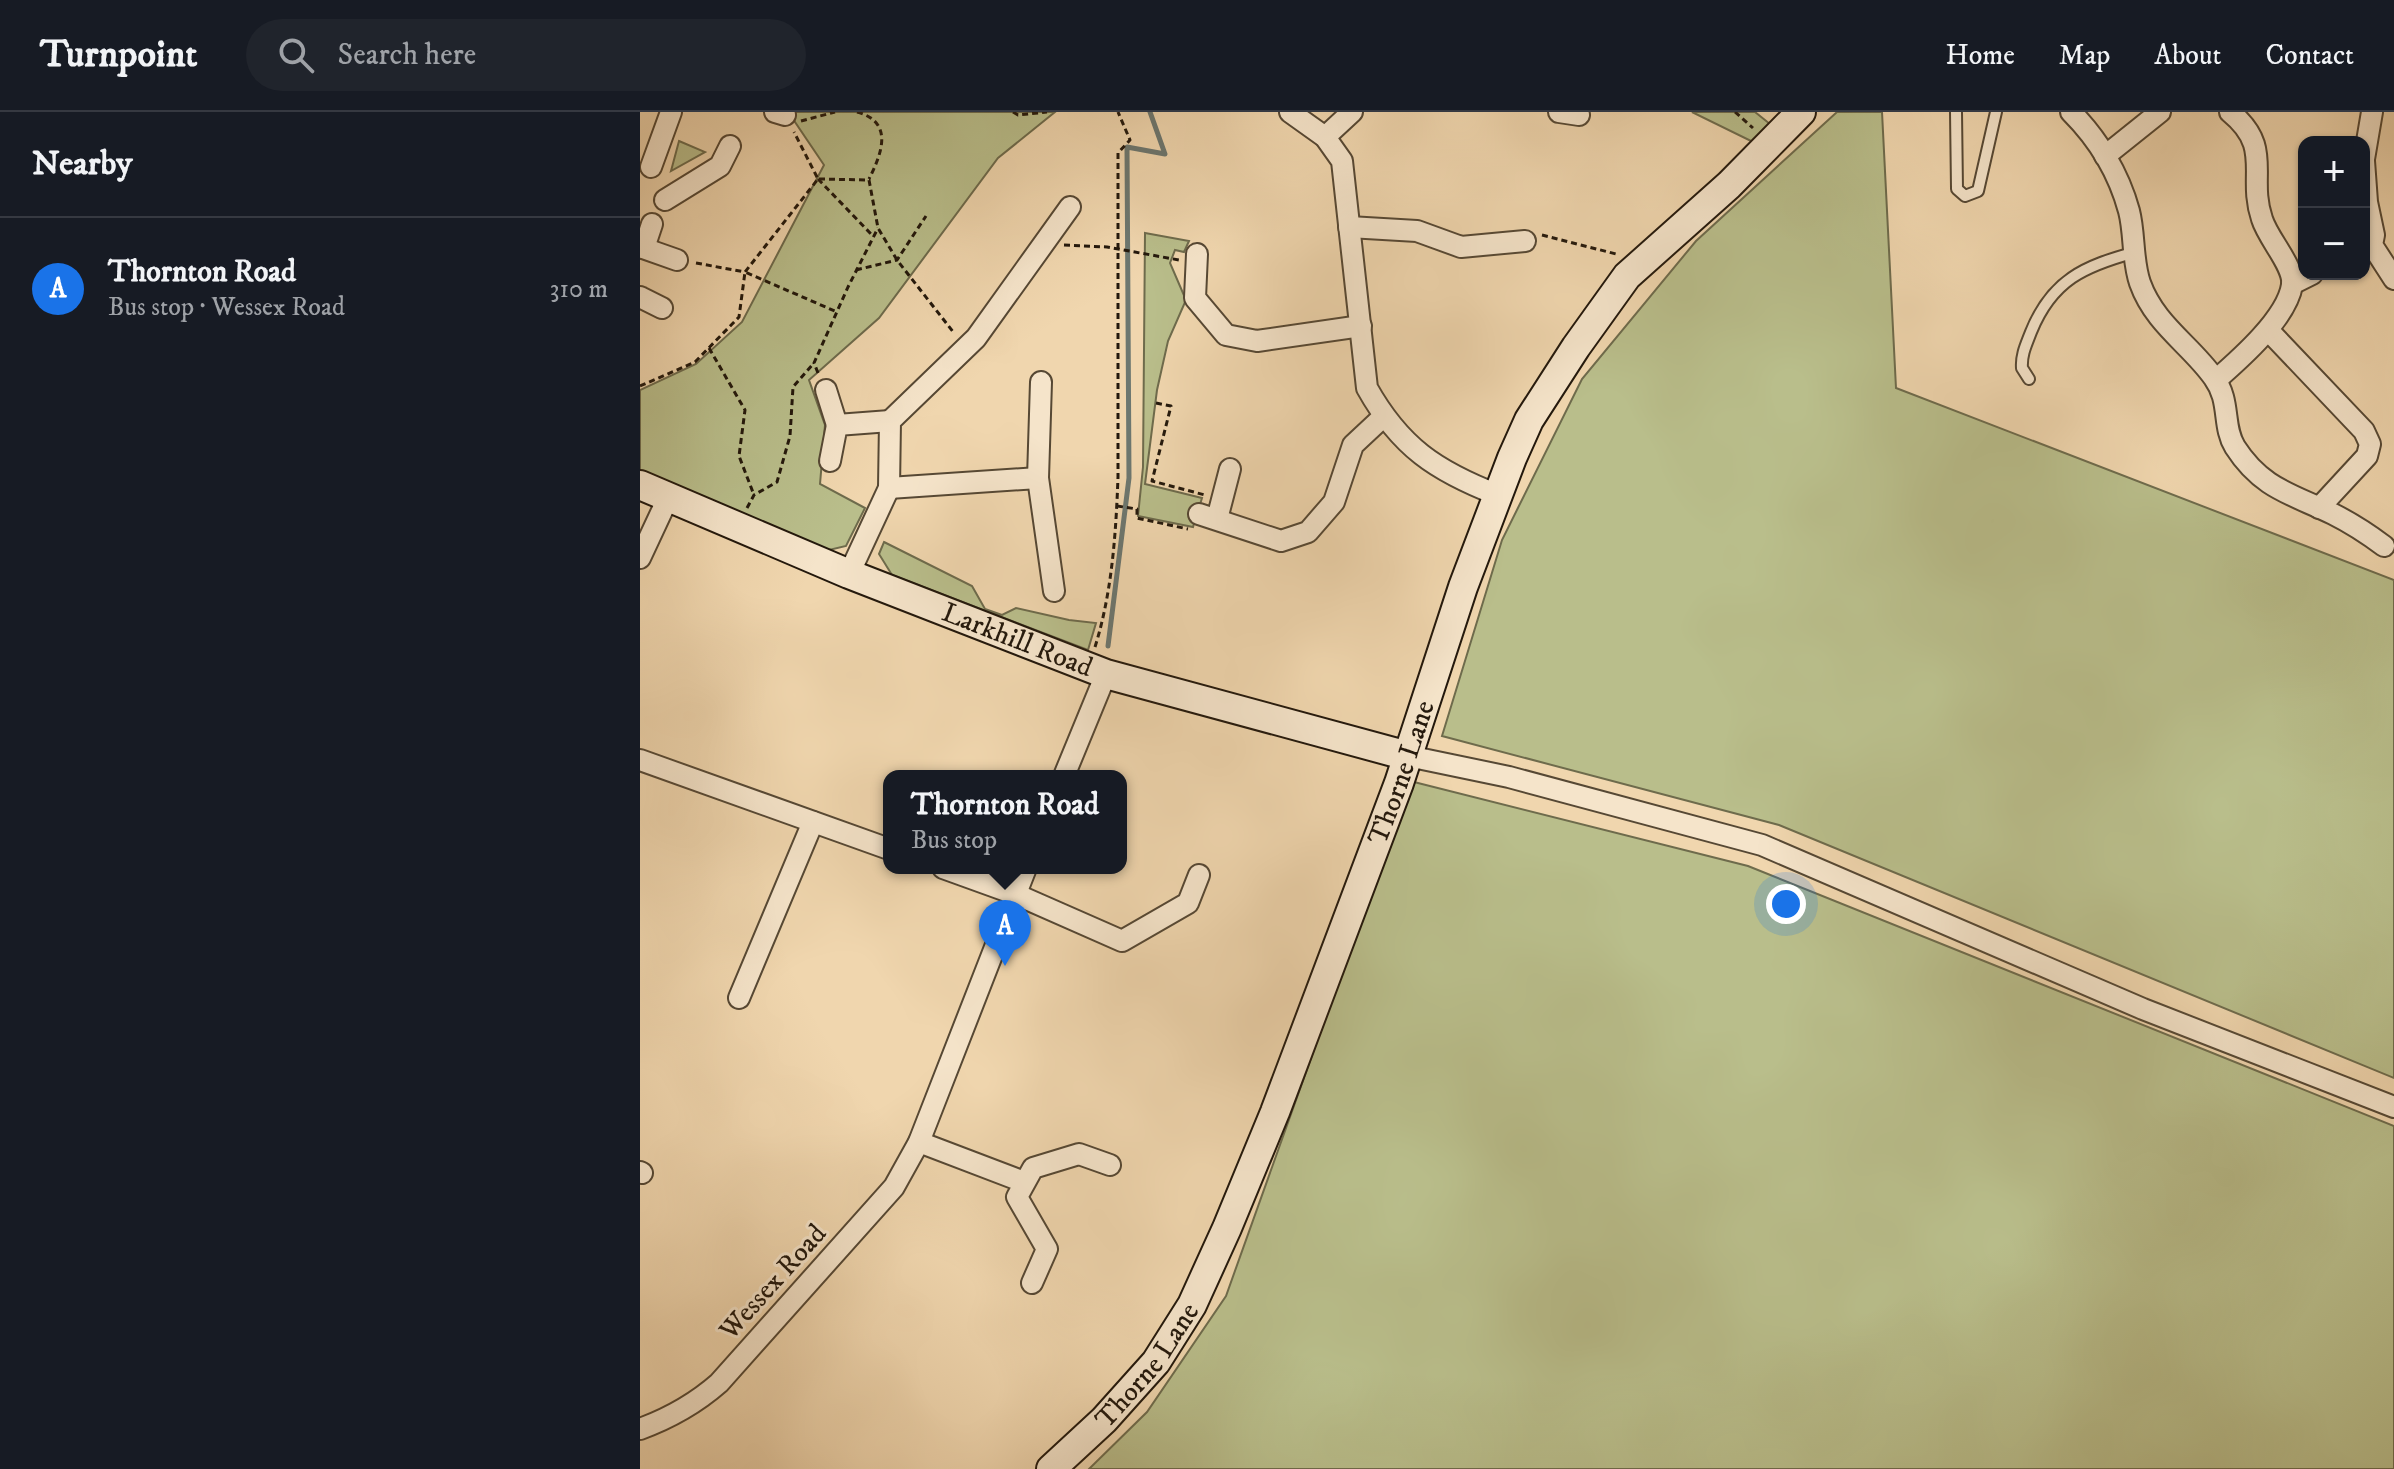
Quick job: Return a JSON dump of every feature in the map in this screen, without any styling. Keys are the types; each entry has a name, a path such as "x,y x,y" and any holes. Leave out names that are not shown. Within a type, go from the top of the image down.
{"street":[{"path":"651,167 671,112"},
{"path":"1290,112 1325,137 1342,161 1367,388 1383,417 1412,449 1463,482 1498,495"},
{"path":"1325,137 1352,112"},
{"name":"Thorne Lane","path":"1051,1469 1104,1420 1156,1362 1192,1305 1275,1112 1408,756 1459,600 1529,420 1627,276 1729,185 1801,112"},
{"path":"2071,112 2105,156 2129,210 2140,283 2161,321 2216,380 2225,398 2229,435 2236,449 2270,485 2298,501 2350,523 2384,546"},
{"path":"2105,156 2160,112"},
{"path":"2230,112 2246,125 2255,142 2258,206 2267,232 2289,267 2292,284"},
{"path":"2368,136 2372,112"},
{"path":"665,200 720,166 730,146"},
{"path":"837,425 890,421 976,338 1070,207"},
{"path":"2370,216 2374,235 2370,243"},
{"path":"652,224 642,248 677,260"},
{"path":"1349,227 1417,231 1461,247 1525,241"},
{"path":"2370,249 2394,279"},
{"path":"1191,260 1195,298 1226,335 1257,341 1361,326"},
{"path":"2216,380 2268,330 2292,284 2300,280"},
{"path":"640,297 662,308"},
{"path":"2268,330 2364,431 2369,440 2367,456 2319,508"},
{"path":"1041,382 1038,478 1054,591"},
{"path":"826,390 837,425 830,461"},
{"path":"1230,469 1207,509 1281,541 1308,532 1334,502 1353,445 1383,417"},
{"path":"849,574 889,488 890,421"},
{"path":"889,488 1038,478"},
{"name":"Larkhill Road","path":"640,485 849,574 1097,671 1408,756"},
{"path":"640,558 668,498"},
{"path":"1066,770 1097,671"},
{"path":"1408,756 1509,777 1762,845 2143,1009 2394,1107"},
{"path":"640,760 883,847"},
{"path":"739,998 813,822"},
{"path":"960,874 1015,894 1122,941 1188,903 1199,875"},
{"name":"Wessex Road","path":"640,1429 698,1402 719,1383 894,1187 919,1142 1023,874"},
{"path":"919,1142 1024,1182"},
{"path":"1032,1283 1047,1249 1017,1197 1033,1168 1079,1154 1110,1165"}],"lane":[{"path":"1956,112 1957,189 1965,196 1978,191 1996,112"},
{"path":"2029,379 2022,368 2024,348 2034,323 2059,287 2073,275 2096,263 2136,252"}],"path":[{"path":"835,112 790,124 818,179 873,237"},
{"path":"857,112 870,116 882,130 881,155 869,180 878,228 897,260 966,348"},
{"path":"1013,112 1018,115 1047,112"},
{"path":"1097,671 1119,506 1121,250 1118,153 1130,140 1118,112"},
{"path":"818,179 869,180"},
{"path":"640,386 695,362 739,317 745,272 818,179"},
{"path":"856,270 897,260 926,216"},
{"path":"744,515 754,495 777,482 790,436 793,387 814,363 878,228"},
{"path":"1525,241 1537,234 1643,262"},
{"path":"1043,244 1121,250 1191,260"},
{"path":"677,260 745,272 837,312"},
{"path":"709,348 745,410 739,456 754,495"},
{"path":"814,363 826,390"},
{"path":"1119,506 1137,509 1137,518 1195,530 1207,509 1152,481 1171,406 1156,403"}],"green space":[{"path":"795,112 1055,112 998,158 879,318 809,380 825,425 820,484 865,508 846,546 829,550 640,473 640,390 696,364 742,322 824,165 793,119"},
{"path":"1692,112 1755,112 1770,124 1753,142"},
{"path":"1837,112 1882,112 1896,388 2394,580 2394,1078 1779,825 1442,736 1502,540 1582,379 1696,241"},
{"path":"679,141 705,152 671,171"},
{"path":"1145,233 1189,241 1184,252 1175,250 1170,263 1186,300 1168,341 1157,390 1145,484 1202,498 1193,527 1138,516 1143,467"},
{"path":"884,542 972,586 985,609 1002,615 1016,608 1096,623 1088,650 892,575 879,554"},
{"path":"1410,781 1748,866 2394,1126 2394,1469 1089,1469 1147,1412 1226,1296"}],"waterway":[{"path":"1108,646 1129,478 1127,147 1165,154 1150,112"}],"place":[{"name":"Thornton Road","path":"1005,966"}]}
